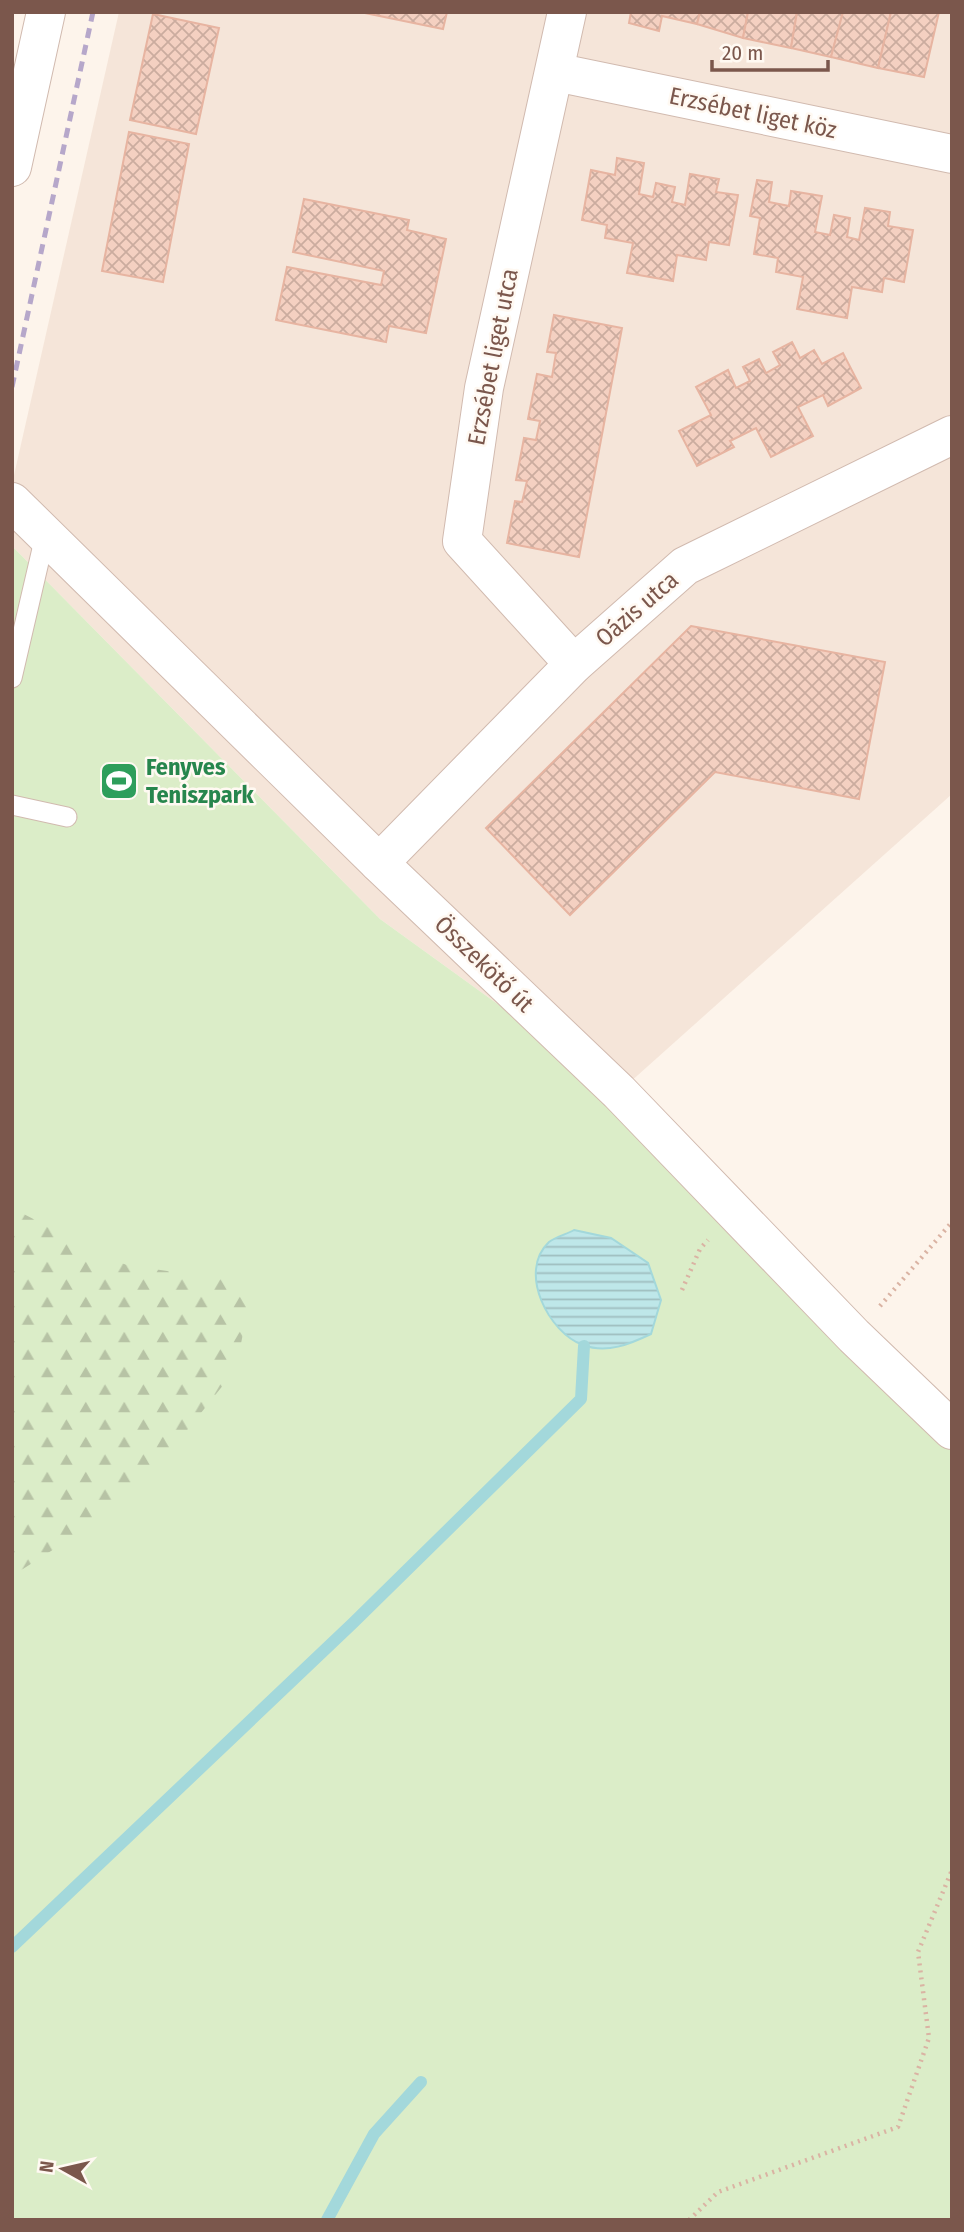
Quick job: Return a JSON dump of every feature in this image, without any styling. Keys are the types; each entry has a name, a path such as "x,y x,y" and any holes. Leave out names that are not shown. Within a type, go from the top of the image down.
{"street":[{"path":"12,167 46,12"},
{"name":"Erzsébet liget utca","path":"567,12 484,388 462,541 574,664"},
{"name":"Erzsébet liget köz","path":"555,72 952,154"},
{"name":"Oázis utca","path":"379,863 574,664 685,566 952,435"},
{"name":"Összekötő út","path":"12,502 379,863 619,1092 854,1336 952,1430"}],"lane":[{"path":"12,677 45,536"},
{"path":"12,805 67,817"}],"path":[{"path":"854,1336 952,1222"},
{"path":"681,1290 699,1249 709,1239"},
{"path":"689,2220 718,2192 898,2127 929,2038 918,1952 952,1870"}],"shaded area":[{"path":"119,12 952,12 952,794 619,1092 380,919 12,546 12,484"}],"green space":[{"path":"12,546 380,919 619,1092 952,1430 952,2220 12,2220"},
{"path":"12,1208 45,1225 77,1248 127,1265 234,1281 248,1308 236,1369 165,1458 90,1526 12,1576"}],"water":[{"path":"574,1230 611,1238 648,1263 661,1300 651,1334 618,1347 592,1348 570,1338 549,1315 537,1285 536,1269 540,1255 549,1242"}],"building":[{"path":"360,12 447,12 443,29"},
{"path":"631,12 700,12 697,24 662,16 659,31 629,23"},
{"path":"700,12 748,12 743,38 697,24"},
{"path":"748,12 797,12 791,48 743,38"},
{"path":"797,12 843,12 831,57 791,48"},
{"path":"843,12 891,12 878,68 831,57"},
{"path":"891,12 939,12 924,77 878,68"},
{"path":"153,14 219,28 196,134 130,120"},
{"path":"129,132 189,144 163,282 102,271"},
{"path":"617,158 644,163 639,194 653,197 656,183 675,187 672,202 685,205 690,174 719,179 716,192 738,195 729,245 709,242 706,260 677,255 673,281 627,273 633,243 605,238 607,225 582,220 591,170 615,175"},
{"path":"757,180 772,182 769,202 789,206 791,191 822,196 815,232 830,235 834,215 850,218 847,237 859,240 865,208 890,212 888,226 913,230 904,282 884,278 882,292 852,287 847,318 797,309 803,277 776,272 778,258 754,254 760,218 750,216"},
{"path":"304,199 409,220 407,230 446,239 426,333 389,326 386,342 276,320 287,267 381,285 384,271 293,252"},
{"path":"554,315 622,328 579,557 507,543 515,501 522,502 527,481 516,480 524,438 536,440 540,421 528,419 537,374 552,377 556,353 547,352"},
{"path":"792,342 800,358 814,350 822,364 843,353 861,388 828,406 823,395 798,407 813,436 771,457 756,428 730,441 734,447 697,466 679,431 711,415 696,387 728,370 736,388 750,381 743,367 759,359 766,373 780,365 773,352"},
{"path":"691,626 885,662 859,799 715,772 570,915 486,828"}],"waterway":[{"path":"12,1947 353,1623 581,1399 584,1346"},
{"path":"327,2220 374,2134 421,2082"}],"railway":[{"path":"12,387 93,12"}],"place":[{"name":"Fenyves Teniszpark","path":"119,781"}]}
